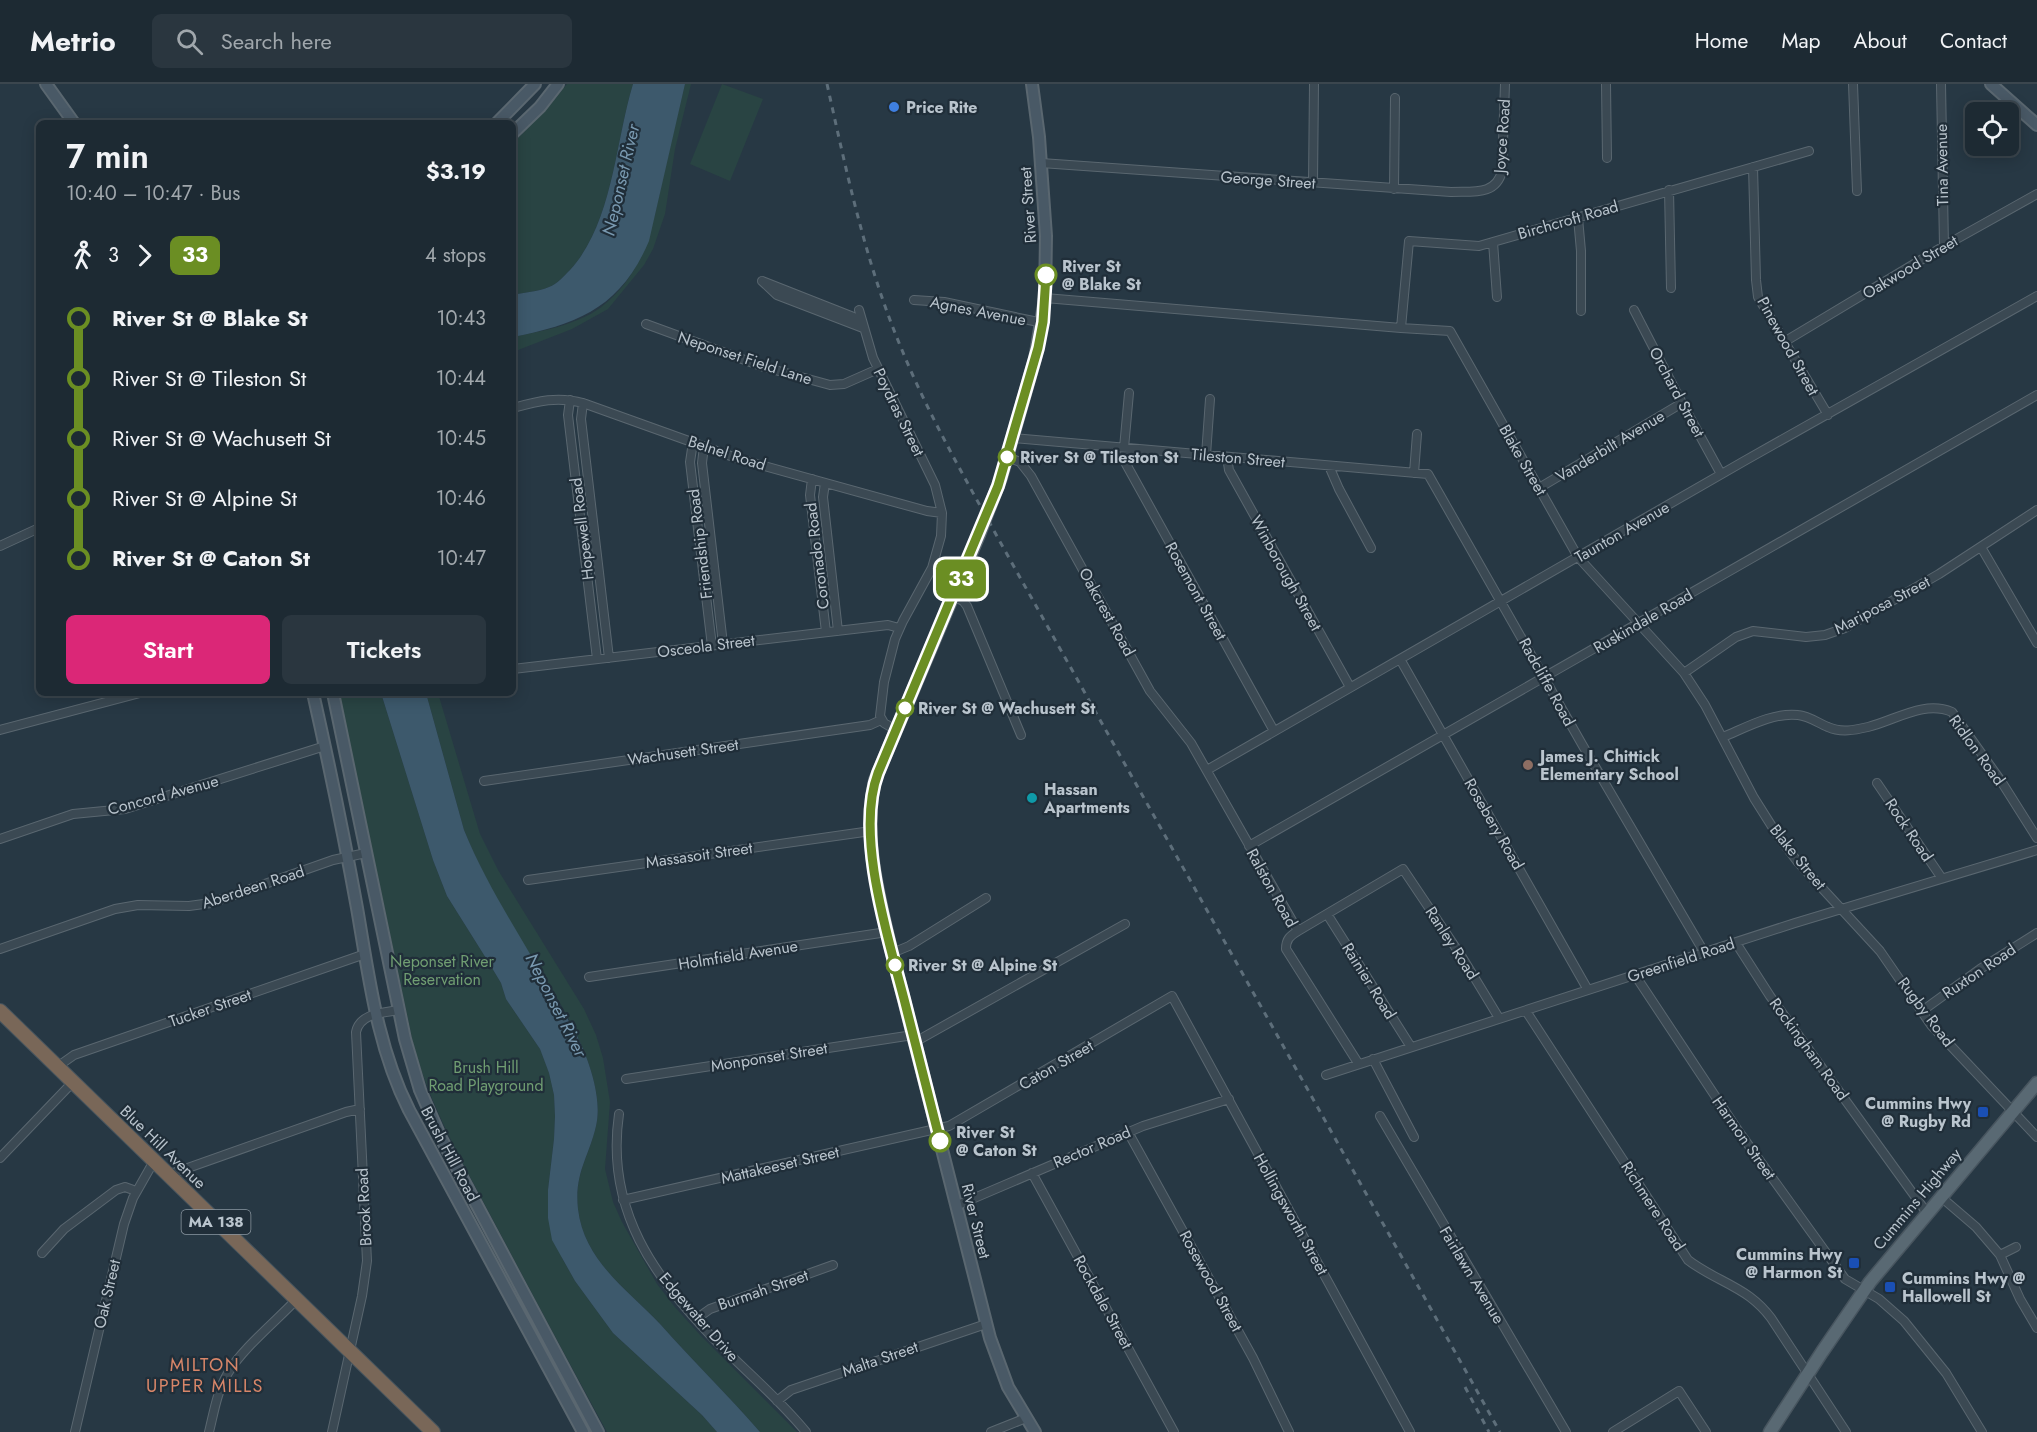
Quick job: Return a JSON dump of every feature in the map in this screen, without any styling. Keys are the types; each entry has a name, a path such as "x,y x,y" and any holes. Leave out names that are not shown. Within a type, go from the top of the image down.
{"highway":[{"name":"Blue Hill Avenue","path":"3,1019 73,1082 433,1432"}],"main road":[{"path":"46,84 72,120"},
{"path":"516,130 558,84"},
{"name":"River Street","path":"1032,84 1046,236 1043,322 1034,365 991,504 875,780 871,831 875,879 887,932 986,1324 1003,1375 1035,1432"},
{"path":"1991,84 2037,125"},
{"path":"500,120 534,86 546,99"},
{"name":"Brush Hill Road","path":"314,696 376,1014 388,1060 401,1094 583,1432"},
{"name":"Brush Hill Road","path":"334,696 409,1056 433,1123 598,1432"},
{"name":"Cummins Highway","path":"1770,1432 1864,1291 2037,1083"},
{"path":"512,1303 525,1297"}],"street":[{"path":"1313,182 1314,84"},
{"name":"Joyce Road","path":"1495,186 1500,180 1502,171 1505,84"},
{"path":"1606,84 1607,158"},
{"path":"1853,84 1857,192"},
{"name":"Tina Avenue","path":"1941,84 1944,246"},
{"path":"1394,189 1395,98"},
{"name":"Birchcroft Road","path":"1401,328 1409,242 1479,246 1809,151"},
{"name":"George Street","path":"1041,163 1450,192 1483,191 1495,186"},
{"name":"Pinewood Street","path":"1753,167 1758,297 1828,415"},
{"path":"1669,190 1671,288"},
{"name":"Oakwood Street","path":"1784,342 1944,246 2037,194"},
{"path":"1578,218 1581,311"},
{"path":"1493,242 1497,297"},
{"path":"762,281 862,324 777,295 762,281"},
{"name":"Taunton Avenue","path":"1207,770 1721,474 2037,296"},
{"name":"Blake Street","path":"1045,298 1450,331 1578,557 1684,673 1706,705 1754,798 1778,836 1797,861 1842,910"},
{"name":"Agnes Avenue","path":"914,300 944,302 1043,322"},
{"name":"Poydras Street","path":"858,310 878,369 935,485 942,513"},
{"name":"Orchard Street","path":"1634,310 1721,474"},
{"name":"Neponset Field Lane","path":"646,324 764,367 830,385 844,384 878,369"},
{"path":"1124,448 1129,393"},
{"name":"Ruskindale Road","path":"1249,846 2037,395"},
{"name":"Belnel Road","path":"516,407 549,399 583,402 739,459 927,511 942,513"},
{"path":"1206,455 1210,399"},
{"name":"Hopewell Road","path":"570,400 568,415 597,659"},
{"name":"Hopewell Road","path":"583,402 581,419 609,658"},
{"name":"Vanderbilt Avenue","path":"1539,488 1682,404"},
{"path":"1414,473 1417,434"},
{"name":"Tileston Street","path":"1012,438 1428,474"},
{"name":"Friendship Road","path":"693,442 690,462 712,646"},
{"name":"Friendship Road","path":"704,446 702,463 723,644"},
{"name":"Rosemont Street","path":"1124,448 1128,469 1274,731"},
{"name":"Oakcrest Road","path":"1007,457 1020,462 1031,476 1150,691 1183,730 1207,770"},
{"name":"Winborough Street","path":"1227,457 1228,470 1350,687"},
{"path":"1329,466 1371,548"},
{"name":"Radcliffe Road","path":"1428,474 1704,952"},
{"name":"Coronado Road","path":"812,479 810,495 826,632"},
{"name":"Coronado Road","path":"825,483 823,497 838,631"},
{"name":"Mariposa Street","path":"1684,673 1736,638 1753,632 1806,637 1825,635 1845,628 1939,574 2037,510"},
{"path":"896,730 881,720 879,710 884,682 899,628 926,581 935,560 941,536 942,513"},
{"path":"0,546 36,529"},
{"path":"1981,546 2037,643"},
{"path":"953,596 967,606 1021,735"},
{"name":"Osceola Street","path":"516,669 888,625 899,628"},
{"name":"Rosebery Road","path":"1400,658 1587,990"},
{"path":"0,730 129,696"},
{"name":"Ridlon Road","path":"1723,737 1782,716 1798,715 1811,718 1844,732 1895,719 1924,707 1942,707 1952,712 2001,781 2037,838"},
{"name":"Wachusett Street","path":"484,781 870,725 881,720"},
{"name":"Concord Avenue","path":"0,839 66,815 124,809 325,746"},
{"name":"Ralston Road","path":"1207,770 1298,931 1287,939 1286,949 1358,1063"},
{"name":"Rock Road","path":"1878,783 1941,877"},
{"name":"Massasoit Street","path":"528,880 871,831"},
{"name":"Greenfield Road","path":"1326,1075 1795,923 1941,877 2037,850"},
{"name":"Aberdeen Road","path":"0,949 122,908 138,905 189,906 211,903 347,857 366,853"},
{"name":"Ranley Road","path":"1327,914 1403,869 1462,957 1499,1018"},
{"path":"892,953 986,898"},
{"name":"Rugby Road","path":"1842,910 1880,951 1931,1024 2037,1137"},
{"path":"1298,931 1327,914"},
{"name":"Rainier Road","path":"1327,914 1411,1047"},
{"path":"914,1039 1125,924"},
{"name":"Holmfield Avenue","path":"590,977 887,932"},
{"name":"Ruxton Road","path":"1922,1011 1980,969 2037,933"},
{"name":"Rockingham Road","path":"1736,943 1770,996 1927,1213"},
{"name":"Tucker Street","path":"57,1067 74,1055 365,954"},
{"name":"Harmon Street","path":"1635,975 1724,1110 1845,1280 1891,1308 1946,1373 1982,1432"},
{"name":"Hollingsworth Street","path":"1172,996 1410,1432"},
{"name":"Caton Street","path":"938,1130 954,1124 1172,996"},
{"path":"376,1014 399,1010"},
{"name":"Richmere Road","path":"1526,1011 1688,1260 1699,1269 1749,1296 1759,1304 1808,1372 1846,1432"},
{"name":"Brook Road","path":"332,1432 364,1284 366,1261 357,1027 365,1018 376,1014"},
{"name":"Monponset Street","path":"626,1079 914,1039"},
{"path":"1372,1059 1414,1137"},
{"path":"0,1158 73,1082"},
{"name":"Rector Road","path":"957,1205 1128,1132 1165,1118 1229,1099"},
{"path":"168,1175 360,1109"},
{"name":"Edgewater Drive","path":"619,1114 615,1155 623,1200 626,1212 651,1261 696,1318 806,1432"},
{"name":"Fairlawn Avenue","path":"1380,1116 1566,1432"},
{"name":"Mattakeeset Street","path":"623,1200 938,1130"},
{"name":"Rosewood Street","path":"1128,1132 1253,1358 1289,1432"},
{"name":"Oak Street","path":"75,1432 126,1215 136,1191 154,1161"},
{"name":"Rockdale Street","path":"1032,1173 1174,1432"},
{"path":"42,1253 64,1229 116,1190 125,1187 136,1191"},
{"path":"1941,1197 1976,1227 2000,1256 2020,1299 2037,1328"},
{"path":"2000,1256 2016,1247"},
{"name":"Burmah Street","path":"696,1318 710,1309 834,1265"},
{"path":"209,1432 216,1402 228,1373 237,1360 296,1300"},
{"name":"Malta Street","path":"777,1401 791,1390 986,1324"},
{"path":"1613,1432 1679,1391 1706,1432"},
{"path":"991,1432 1026,1418"}],"green space":[{"path":"567,84 633,84 604,206 584,251 558,282 540,290 516,294 516,140 545,111"},
{"path":"685,84 691,84 675,149 665,214 653,249 644,265 608,309 572,329 516,351 516,336 558,327 580,319 600,308 616,294 638,262 652,227"},
{"path":"722,84 763,99 730,181 690,164"},
{"name":"Brush Hill Road Playground","path":"340,696 382,696 433,860 447,896 501,983 506,999 540,1049 554,1095 554,1139 548,1190 562,1258 575,1281 613,1333 702,1415 717,1432 607,1432 458,1154 428,1089 413,1043"},
{"name":"Neponset River Reservation","path":"427,696 439,696 480,834 498,870 584,1009 596,1035 603,1058 610,1102 605,1169 613,1202 622,1222 657,1284 674,1306 797,1432 760,1432 661,1325 609,1273 589,1244 582,1227 577,1197 580,1176 597,1118 596,1092 592,1075 570,1022 506,916 464,830"}],"water":[{"name":"Neponset River","path":"633,84 685,84 649,241 638,264 611,297 595,309 558,326 516,336 516,294 544,289 558,282 584,251 595,229 611,182"},
{"name":"Neponset River","path":"382,696 427,696 464,830 473,852 572,1026 587,1059 598,1109 596,1126 580,1175 577,1196 582,1227 589,1244 609,1273 661,1325 760,1432 717,1432 702,1415 613,1333 575,1281 552,1240 548,1218 548,1190 555,1116 554,1095 549,1073 540,1049 506,999 501,983 447,896 433,860"}],"railway":[{"path":"827,84 858,219 878,285 902,350 936,423 999,540 1500,1432"},
{"path":"1465,1387 1489,1432"}],"bus line":[{"name":"33","path":"940,1141 878,894 872,848 872,796 875,780 998,486 1038,348 1043,322 1046,275"}],"place":[{"name":"Price Rite","path":"894,107"},
{"name":"River St @ Blake St","path":"1046,275"},
{"name":"River St @ Tileston St","path":"1007,457"},
{"name":"River St @ Wachusett St","path":"905,708"},
{"name":"James J. Chittick Elementary School","path":"1528,765"},
{"name":"Hassan Apartments","path":"1032,798"},
{"name":"River St @ Alpine St","path":"895,965"},
{"name":"Cummins Hwy @ Rugby Rd","path":"1983,1112"},
{"name":"River St @ Caton St","path":"940,1141"},
{"name":"Cummins Hwy @ Harmon St","path":"1854,1263"},
{"name":"Cummins Hwy @ Hallowell St","path":"1890,1287"}],"district":[{"name":"MILTON UPPER MILLS","path":"205,1375"}]}
